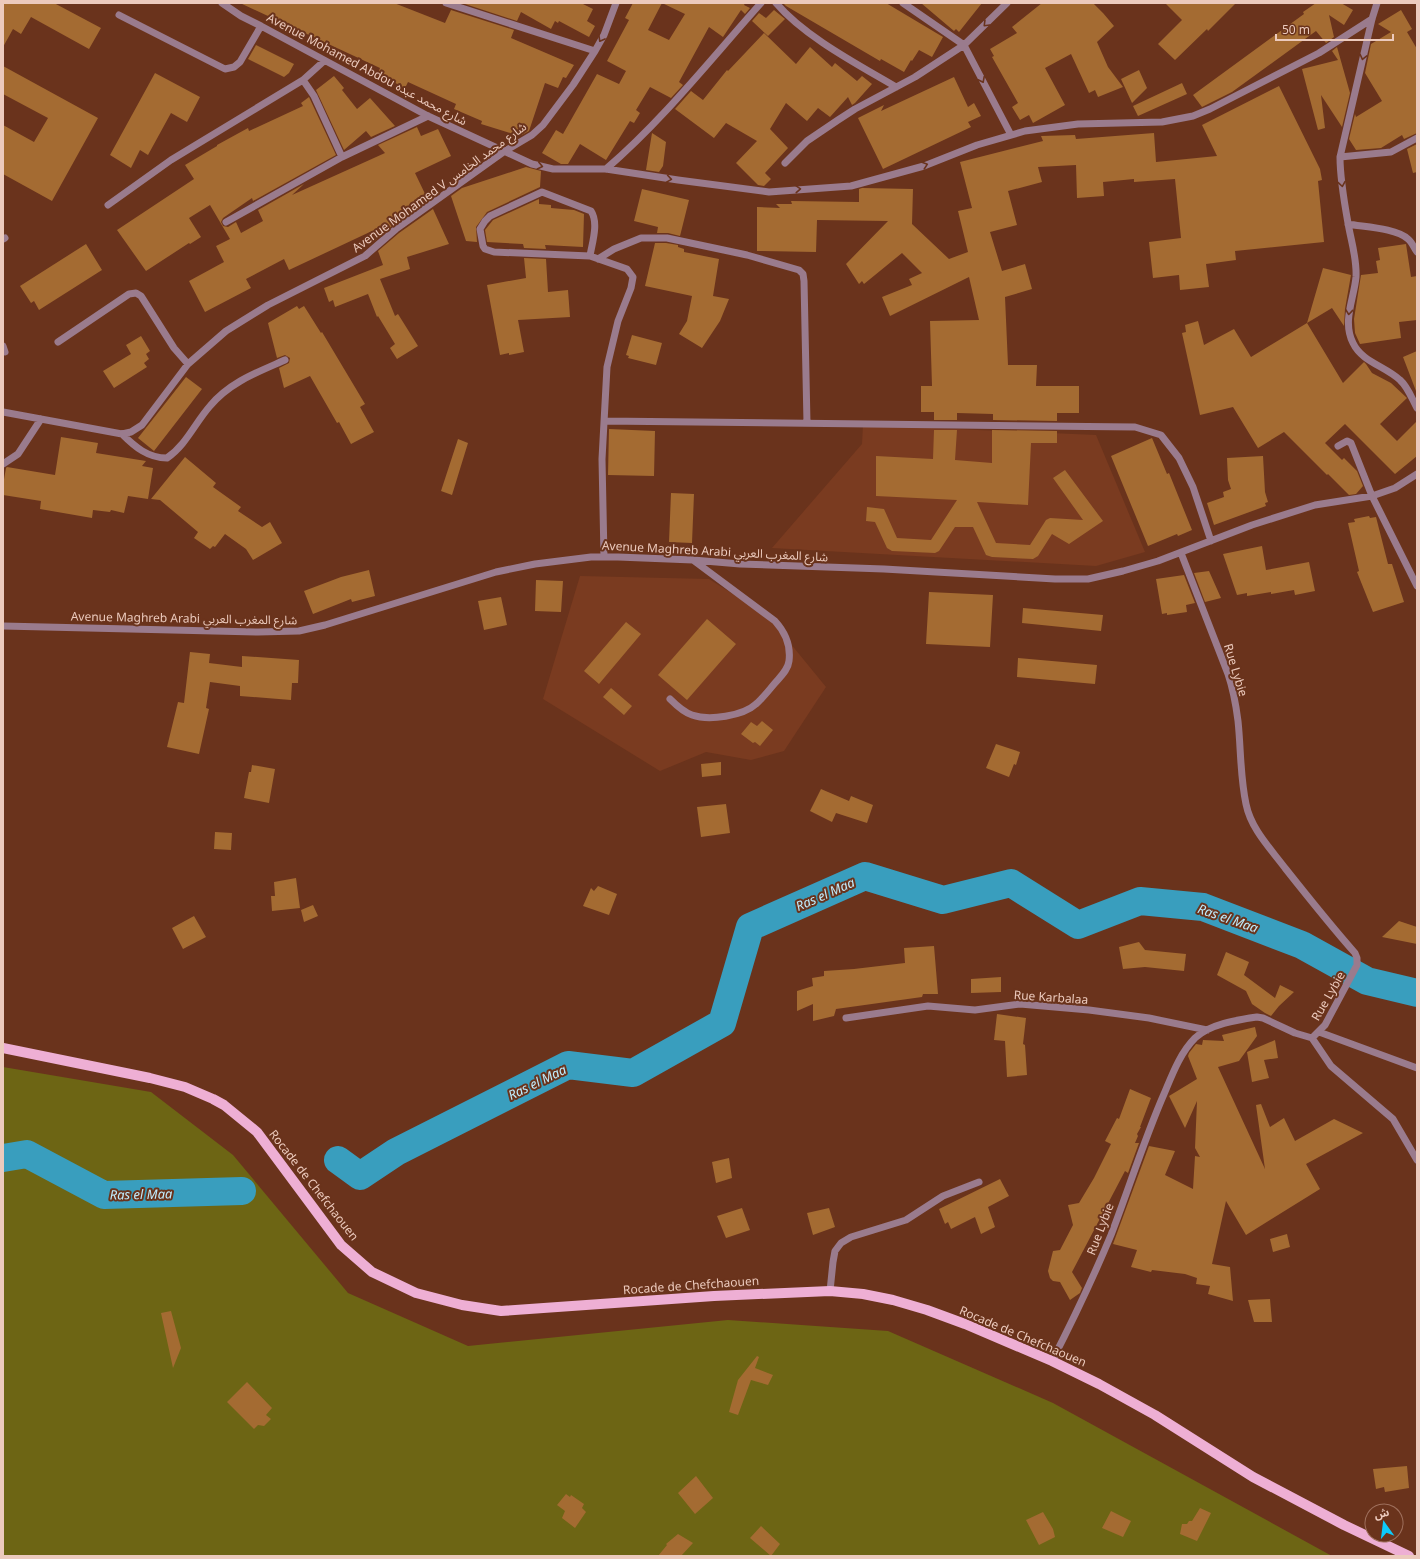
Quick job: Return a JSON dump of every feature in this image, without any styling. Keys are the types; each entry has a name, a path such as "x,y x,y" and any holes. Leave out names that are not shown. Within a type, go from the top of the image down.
{"main road":[{"name":"Rocade de Chefchaouen","path":"3,1048 150,1078 185,1087 224,1105 257,1132 341,1245 372,1272 416,1293 462,1305 501,1311 714,1296 830,1291 863,1294 893,1300 927,1310 965,1324 1052,1361 1099,1384 1154,1414 1266,1484 1409,1556"}],"street":[{"name":"Avenue Mohamed Abdou شارع محمد عبده","path":"222,3 241,16 428,116 532,164 553,169 606,169 769,192 851,186 924,166 977,145 1025,131 1078,124 1162,122 1193,116 1210,109 1319,53 1372,19"},
{"path":"446,3 595,51"},
{"name":"Avenue Mohamed V شارع محمد الخامس","path":"122,434 131,432 142,425 188,364 226,331 268,305 365,256 396,229 504,151 524,140 543,125 573,85 595,51 604,34 616,3"},
{"path":"606,169 621,156 665,111 761,3"},
{"path":"776,3 790,19 805,30 847,58 896,87"},
{"path":"903,3 964,45 1011,135"},
{"path":"785,163 807,141 838,120 915,77 964,45 1007,3"},
{"path":"1377,3 1340,157 1340,176 1348,224 1356,259 1356,278 1348,317 1352,342 1359,353 1400,379 1417,408"},
{"path":"119,15 225,69 234,67 240,62 261,26"},
{"path":"108,205 171,160 303,80 324,61"},
{"path":"303,80 314,96 342,157"},
{"path":"226,222 342,157 428,116"},
{"path":"1340,157 1390,152 1417,138"},
{"path":"590,256 595,225 591,211 542,192 490,216 480,229 483,246 485,249 494,252 590,256 627,269 632,276 631,288 618,321 607,367 602,459 604,557"},
{"path":"1348,224 1397,234 1409,240 1417,252"},
{"path":"598,259 614,248 642,238 667,238 747,255 800,270 803,274 804,281 807,424"},
{"path":"58,342 130,294 136,293 141,296 174,348 188,364"},
{"path":"3,412 122,434 132,444 152,457 167,458 176,452 209,406 233,384 286,360"},
{"path":"3,464 18,454 41,419"},
{"path":"604,421 1135,427 1160,435 1179,458 1193,487 1211,541"},
{"path":"1338,446 1347,441 1351,443 1372,496 1417,586"},
{"name":"Avenue Maghreb Arabi شارع المغرب العربي","path":"3,626 258,632 299,631 324,625 496,572 535,564 604,557 884,569 1056,580 1088,579 1116,573 1180,553 1252,525 1314,505 1372,496 1394,488 1417,474"},
{"name":"Rue Lybie","path":"1052,1361 1076,1315 1111,1235 1140,1155 1176,1067 1185,1050 1195,1038 1207,1030 1219,1025 1257,1017 1263,1018 1296,1033 1312,1038 1313,1035 1319,1032 1325,1025 1357,965 1355,953 1307,896 1254,826 1249,814 1242,775 1238,722 1233,689 1180,553"},
{"path":"670,699 683,710 692,715 704,718 728,716 740,713 756,704 787,669 789,660 788,642 784,631 775,621 693,560"},
{"name":"Rue Karbalaa","path":"846,1018 928,1006 975,1010 1020,1004 1149,1018 1207,1030"},
{"path":"1319,1032 1417,1068"},
{"path":"1312,1038 1332,1066 1393,1119 1417,1160"},
{"path":"830,1291 833,1262 836,1251 841,1243 851,1237 906,1220 943,1196 979,1182"}],"shaded area":[{"path":"863,425 1096,435 1145,552 1096,566 772,548 862,444"},
{"path":"580,576 709,579 768,616 826,687 784,751 751,760 706,752 660,771 543,699"},
{"path":"3,1067 151,1092 233,1155 348,1293 468,1346 728,1320 888,1331 1053,1403 1332,1556 3,1556"}],"building":[{"path":"3,3 54,3 101,28 89,49 31,17 21,34 13,29 3,47"},
{"path":"240,3 394,3 445,23 451,10 514,30 511,38 574,65 566,78 563,77 558,88 545,83 529,131 520,136 481,124 482,121 454,109 456,104 408,82 405,88 378,74 380,68"},
{"path":"462,3 581,3 593,9 587,21 595,26 589,37 559,21 558,23 555,21 551,29 521,12 517,21"},
{"path":"633,3 662,3 745,3 744,5 750,8 745,14 741,10 723,37 709,27 679,82 683,85 671,98 650,87 636,110 640,113 634,123 630,121 606,160 580,144 568,164 561,164 542,153 556,130 563,134 597,74 619,84 626,71 607,61 629,20 625,18","holes":["662,3 685,14 669,40 648,30"]},
{"path":"783,3 886,3 943,37 932,57 919,50 904,72 881,59 880,61"},
{"path":"921,3 982,3 959,32 956,29 954,31"},
{"path":"1042,3 1093,3 1103,13 1114,26 1097,42 1108,67 1123,87 1098,97 1095,90 1089,93 1071,54 1045,68 1065,105 1033,123 1029,115 1020,120 1012,107 1018,103 992,57 994,56 990,49 1017,33 1012,27"},
{"path":"1165,3 1236,3 1208,31 1207,29 1175,60 1158,44 1182,20"},
{"path":"1316,3 1341,3 1353,10 1344,25 1329,15 1334,37 1326,43 1316,31 1232,92 1202,107 1193,95 1304,14 1303,12"},
{"path":"774,10 785,19 768,36 752,21 759,13 766,18"},
{"path":"1401,10 1412,29 1407,32 1417,49 1417,133 1404,139 1402,135 1381,148 1356,150 1349,139 1355,114 1356,117 1382,101 1365,73 1371,44 1391,32 1378,24"},
{"path":"764,33 796,64 810,47 832,67 835,63 857,81 862,76 872,84 852,105 848,97 830,117 818,108 807,121 786,103 770,129 788,148 765,173 771,179 764,186 758,185 736,163 757,141 726,123 714,138 675,109 691,91 703,100 727,70 728,71"},
{"path":"256,45 294,64 289,73 284,77 248,59"},
{"path":"1337,47 1350,93 1342,127 1321,95 1325,128 1318,130 1302,69 1338,60 1332,51"},
{"path":"3,66 98,118 52,201 3,174 3,125 34,142 48,118 3,94"},
{"path":"1139,70 1147,88 1132,103 1121,79"},
{"path":"155,73 200,97 187,122 171,113 148,155 140,150 131,168 110,155"},
{"path":"334,76 344,88 342,90 357,109 370,98 395,126 371,137 366,131 344,150 316,90"},
{"path":"954,77 968,107 974,103 981,116 968,122 971,127 883,169 858,118 884,105 881,111"},
{"path":"1182,83 1187,94 1138,116 1133,106"},
{"path":"1279,86 1320,169 1322,180 1318,181 1324,242 1235,251 1236,260 1206,264 1209,287 1180,290 1179,275 1153,278 1149,242 1181,238 1175,179 1134,182 1134,179 1103,182 1104,196 1077,198 1076,165 1038,167 1042,182 1008,191 1017,225 990,232 1002,271 1025,264 1032,289 1005,297 1008,365 1037,365 1036,386 1079,386 1079,413 1057,413 1057,421 993,420 993,414 957,413 957,420 934,420 934,412 921,412 921,386 932,386 930,321 979,320 969,277 890,316 882,297 912,285 909,279 922,273 902,253 864,284 862,281 859,284 846,264 888,221 817,220 816,252 757,251 757,207 780,208 776,204 792,204 791,201 859,202 859,189 862,188 913,189 912,224 949,259 968,252 958,211 972,208 960,162 1043,141 1041,136 1075,135 1076,139 1154,133 1156,162 1217,156 1202,125"},
{"path":"309,97 336,155 253,201 252,198 223,218 221,222 223,226 228,227 236,222 241,233 263,221 258,210 304,184 292,195 385,153 378,145 417,127 421,136 438,129 451,156 415,173 428,200 393,225 375,241 372,231 289,270 284,259 246,279 251,288 205,312 189,281 224,262 216,246 230,239 210,205 189,218 201,237 190,244 189,243 146,271 117,230 194,179 185,165 248,128 249,131 303,106 301,103"},
{"path":"652,133 666,142 663,166 659,172 646,170"},
{"path":"1417,144 1417,172 1413,173 1407,149"},
{"path":"526,167 541,171 540,187 487,212 476,227 477,242 466,241 451,196 462,188"},
{"path":"642,189 689,200 680,236 668,233 657,233 658,227 634,221"},
{"path":"539,199 539,204 551,205 551,208 574,210 584,214 583,247 545,245 546,249 524,248 523,244 487,242 485,230 493,220"},
{"path":"433,209 449,244 407,257 410,269 380,279 395,316 398,314 418,346 397,359 390,348 395,344 378,316 377,317 368,294 335,307 333,300 329,302 324,288 383,265 378,251 399,233"},
{"path":"655,243 678,245 678,247 684,249 684,252 719,259 713,296 729,299 720,321 702,348 679,334 687,321 692,296 645,286"},
{"path":"86,244 102,270 39,310 34,301 31,303 20,286"},
{"path":"1406,244 1411,277 1417,276 1417,320 1399,322 1401,338 1360,344 1355,333 1354,319 1361,275 1378,273 1376,261 1380,260 1378,248"},
{"path":"524,258 546,259 548,292 568,290 570,317 518,320 524,352 500,355 487,285 526,278"},
{"path":"1323,268 1351,275 1345,309 1344,326 1332,308 1307,323"},
{"path":"297,306 299,309 304,306 321,333 322,332 365,404 360,407 374,432 351,444 310,376 284,388 279,368 289,363 290,358 285,355 277,358 268,323"},
{"path":"1198,321 1204,345 1234,329 1251,357 1307,323 1343,383 1364,362 1372,373 1391,383 1407,398 1380,424 1397,441 1417,421 1417,456 1395,474 1345,424 1325,443 1342,460 1344,458 1357,471 1363,486 1356,494 1349,495 1284,432 1258,448 1233,407 1200,415 1182,333 1186,332 1185,325"},
{"path":"632,335 662,343 656,365 628,358 629,356 626,355"},
{"path":"141,336 150,351 146,354 149,359 144,363 147,367 114,388 103,371 131,354 126,345"},
{"path":"1417,351 1417,391 1416,391 1403,357"},
{"path":"186,377 202,389 154,451 138,438"},
{"path":"609,429 655,431 654,476 608,475"},
{"path":"934,430 957,430 955,460 992,463 992,430 1057,431 1057,443 1031,443 1028,505 977,502 996,543 1030,545 1046,520 1050,518 1083,520 1053,478 1065,470 1103,521 1069,544 1052,534 1038,556 1033,559 992,557 986,555 973,527 955,527 939,551 935,553 892,551 887,548 875,522 866,521 867,507 884,509 897,538 931,540 957,500 876,496 876,456 933,459"},
{"path":"61,437 98,443 96,453 146,461 142,466 153,468 148,499 128,496 124,513 111,510 110,512 93,510 92,518 40,509 41,501 3,495 3,485 7,467 55,475"},
{"path":"1152,438 1167,474 1169,473 1192,530 1178,536 1177,534 1148,546 1111,456"},
{"path":"458,439 468,443 452,495 441,491"},
{"path":"1263,456 1265,492 1268,502 1265,503 1266,506 1214,525 1207,503 1224,497 1223,492 1231,489 1228,480 1227,458"},
{"path":"185,457 216,483 213,487 241,507 238,511 262,527 270,522 282,543 253,560 246,549 225,534 215,547 213,546 210,549 194,538 198,532 160,500 151,499"},
{"path":"671,493 694,494 692,543 669,542"},
{"path":"1369,516 1370,518 1376,517 1388,564 1392,564 1404,602 1373,612 1357,572 1359,571 1348,523 1355,522 1354,519"},
{"path":"1262,546 1266,570 1309,562 1315,591 1295,595 1294,590 1271,594 1271,592 1247,596 1247,593 1237,595 1223,554"},
{"path":"369,570 375,596 352,602 351,599 313,614 304,591 341,577"},
{"path":"1209,571 1221,598 1205,602 1194,573"},
{"path":"1184,575 1195,603 1186,605 1187,612 1167,615 1167,613 1162,614 1156,579"},
{"path":"536,580 563,581 561,612 535,611"},
{"path":"929,592 993,595 990,647 926,644"},
{"path":"501,597 507,625 484,630 478,601"},
{"path":"1023,608 1103,615 1101,631 1022,623"},
{"path":"707,619 736,644 687,700 658,675"},
{"path":"626,622 641,634 599,684 584,671"},
{"path":"190,652 210,654 209,663 242,667 242,656 299,660 298,683 292,683 291,700 240,696 240,686 210,682 206,708 209,709 199,754 167,747 178,702 184,703"},
{"path":"1018,658 1097,665 1095,684 1017,677"},
{"path":"611,688 632,706 624,715 603,697"},
{"path":"762,721 773,730 760,746 755,742 753,743 741,734 751,722 757,726"},
{"path":"996,744 1020,752 1016,765 1014,764 1009,777 986,768"},
{"path":"721,762 721,775 702,777 701,764"},
{"path":"252,765 275,769 269,803 244,798 249,772 251,772"},
{"path":"821,789 849,801 851,796 873,805 867,823 836,813 832,822 810,811"},
{"path":"726,804 730,833 701,837 697,807"},
{"path":"215,832 232,833 231,850 214,849"},
{"path":"296,878 300,908 272,911 271,896 275,896 274,882"},
{"path":"598,886 617,894 609,915 583,906 591,888 594,891"},
{"path":"313,905 318,916 304,922 301,910"},
{"path":"194,916 206,937 183,949 172,928"},
{"path":"1399,921 1417,927 1417,944 1382,937"},
{"path":"1139,942 1145,950 1186,954 1184,971 1145,967 1123,969 1119,947"},
{"path":"934,946 938,994 923,994 922,997 836,1009 834,1016 813,1021 813,1004 797,1011 797,991 813,986 812,978 824,976 824,971 905,963 904,948"},
{"path":"1226,952 1249,962 1244,975 1275,998 1280,985 1294,992 1271,1016 1265,1013 1252,1004 1246,991 1217,975"},
{"path":"1001,977 1001,992 971,993 971,979"},
{"path":"997,1014 1026,1018 1023,1044 1025,1045 1027,1075 1007,1077 1005,1041 994,1040"},
{"path":"1255,1027 1257,1036 1239,1061 1218,1067 1265,1169 1256,1105 1261,1104 1270,1127 1284,1118 1295,1141 1334,1119 1363,1133 1306,1164 1320,1189 1246,1235 1226,1201 1212,1264 1230,1267 1233,1301 1208,1294 1210,1286 1196,1284 1197,1278 1185,1274 1152,1270 1151,1272 1131,1267 1137,1250 1113,1244 1149,1146 1175,1151 1165,1175 1193,1189 1195,1156 1200,1157 1195,1148 1197,1101 1185,1128 1169,1096 1197,1079 1188,1056 1189,1053 1196,1044 1202,1045 1203,1040 1224,1041 1222,1035"},
{"path":"1275,1040 1278,1058 1264,1060 1269,1078 1252,1082 1247,1052"},
{"path":"1130,1089 1151,1098 1137,1134 1138,1136 1135,1143 1139,1143 1128,1173 1125,1171 1072,1272 1082,1288 1080,1293 1070,1300 1060,1282 1053,1281 1050,1278 1048,1271 1053,1251 1060,1250 1073,1225 1068,1205 1079,1203 1094,1178 1111,1144 1105,1141 1117,1118 1119,1119"},
{"path":"729,1158 732,1178 716,1183 712,1162"},
{"path":"1000,1179 1009,1196 988,1207 995,1227 981,1234 975,1217 951,1229 948,1222 945,1224 939,1209"},
{"path":"742,1208 750,1230 726,1238 717,1216"},
{"path":"829,1208 835,1227 813,1235 807,1213"},
{"path":"1287,1234 1290,1247 1273,1252 1270,1239"},
{"path":"1270,1299 1272,1322 1254,1322 1248,1300"},
{"path":"171,1311 181,1348 173,1368 161,1313"},
{"path":"757,1356 759,1357 755,1368 773,1375 768,1385 751,1380 738,1415 729,1412 738,1380"},
{"path":"247,1382 272,1408 266,1415 271,1419 264,1426 258,1425 254,1429 227,1402"},
{"path":"1407,1466 1409,1488 1385,1492 1384,1487 1376,1489 1373,1469"},
{"path":"696,1476 713,1498 695,1514 678,1493"},
{"path":"566,1494 570,1497 571,1495 584,1504 582,1508 586,1512 575,1528 562,1518 565,1511 557,1505"},
{"path":"1200,1508 1211,1513 1197,1541 1180,1534 1182,1524 1187,1524 1189,1521 1192,1521"},
{"path":"1111,1511 1131,1521 1123,1537 1102,1528"},
{"path":"1043,1512 1053,1529 1055,1537 1039,1545 1026,1520"},
{"path":"761,1526 780,1544 771,1556 750,1538"},
{"path":"678,1534 693,1543 681,1556 658,1556 667,1545 666,1544"}],"waterway":[{"name":"Ras el Maa","path":"338,1160 360,1176 396,1152 568,1065 633,1073 722,1023 750,927 865,876 943,900 1011,883 1078,925 1140,901 1203,907 1302,945 1367,981 1417,993"},
{"name":"Ras el Maa","path":"3,1158 27,1154 104,1195 242,1191"}]}
